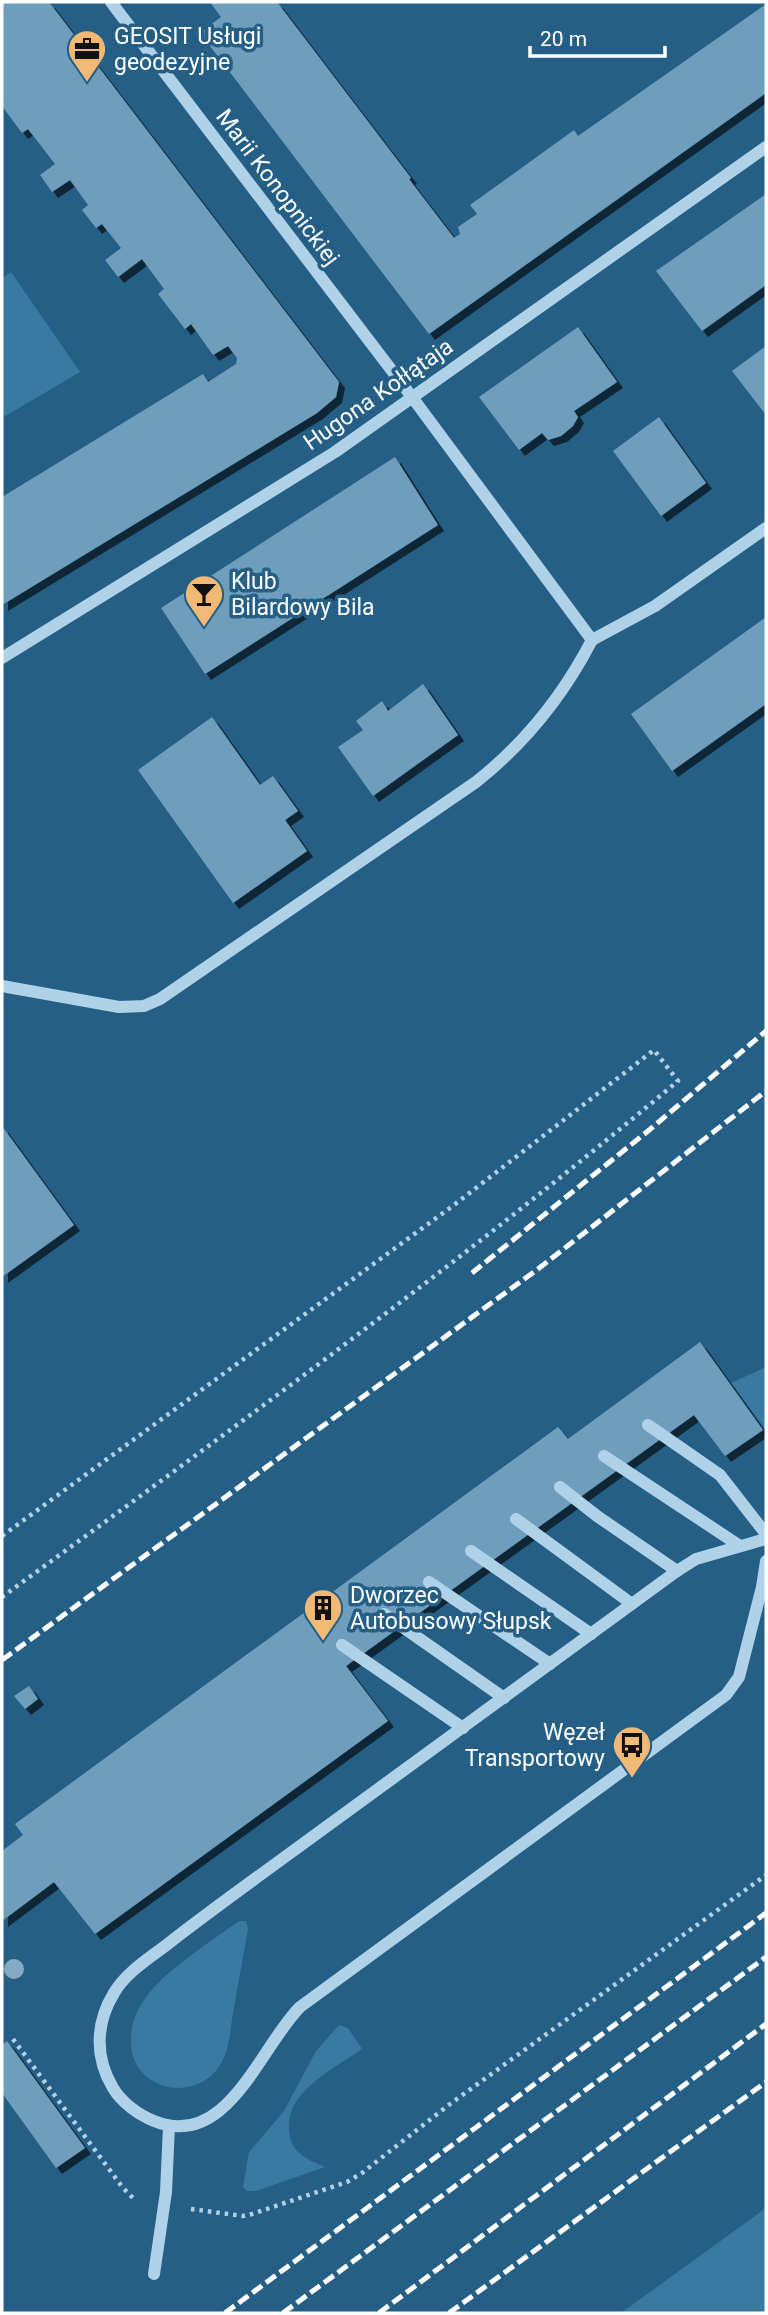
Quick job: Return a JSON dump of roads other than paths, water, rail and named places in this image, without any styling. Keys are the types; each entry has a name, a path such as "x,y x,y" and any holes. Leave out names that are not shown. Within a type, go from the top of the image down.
{"street":[{"name":"Marii Konopnickiej","path":"111,2 412,397 592,640"},
{"name":"Hugona Kołłątaja","path":"2,658 335,452 766,147"},
{"path":"2,986 119,1007 144,1006 160,999 502,762 535,725 592,640 655,606 766,528"},
{"path":"648,1424 720,1475 766,1537 696,1559 677,1571 223,1902 131,1973 115,1991 104,2011 100,2028 103,2071 116,2093 144,2117 169,2126 204,2122 222,2109 242,2089 280,2030 300,2007 726,1695 739,1676 766,1561"},
{"path":"604,1456 740,1546"},
{"path":"560,1488 677,1571"},
{"path":"516,1519 632,1604"},
{"path":"471,1551 591,1634"},
{"path":"429,1582 550,1664"},
{"path":"384,1614 504,1698"},
{"path":"342,1645 463,1728"},
{"path":"154,2274 166,2192 169,2126"}],"railway":[{"path":"472,1273 648,1131 766,1031"},
{"path":"2,1660 538,1269 766,1091"},
{"path":"225,2313 766,1913"},
{"path":"283,2313 766,1957"},
{"path":"379,2313 766,2024"},
{"path":"449,2313 766,2082"}],"place":[{"name":"GEOSIT Usługi geodezyjne","path":"87,83"},
{"name":"Klub Bilardowy Bila","path":"204,628"},
{"name":"Dworzec Autobusowy Słupsk","path":"323,1642"},
{"name":"Węzeł Transportowy","path":"632,1779"}]}
